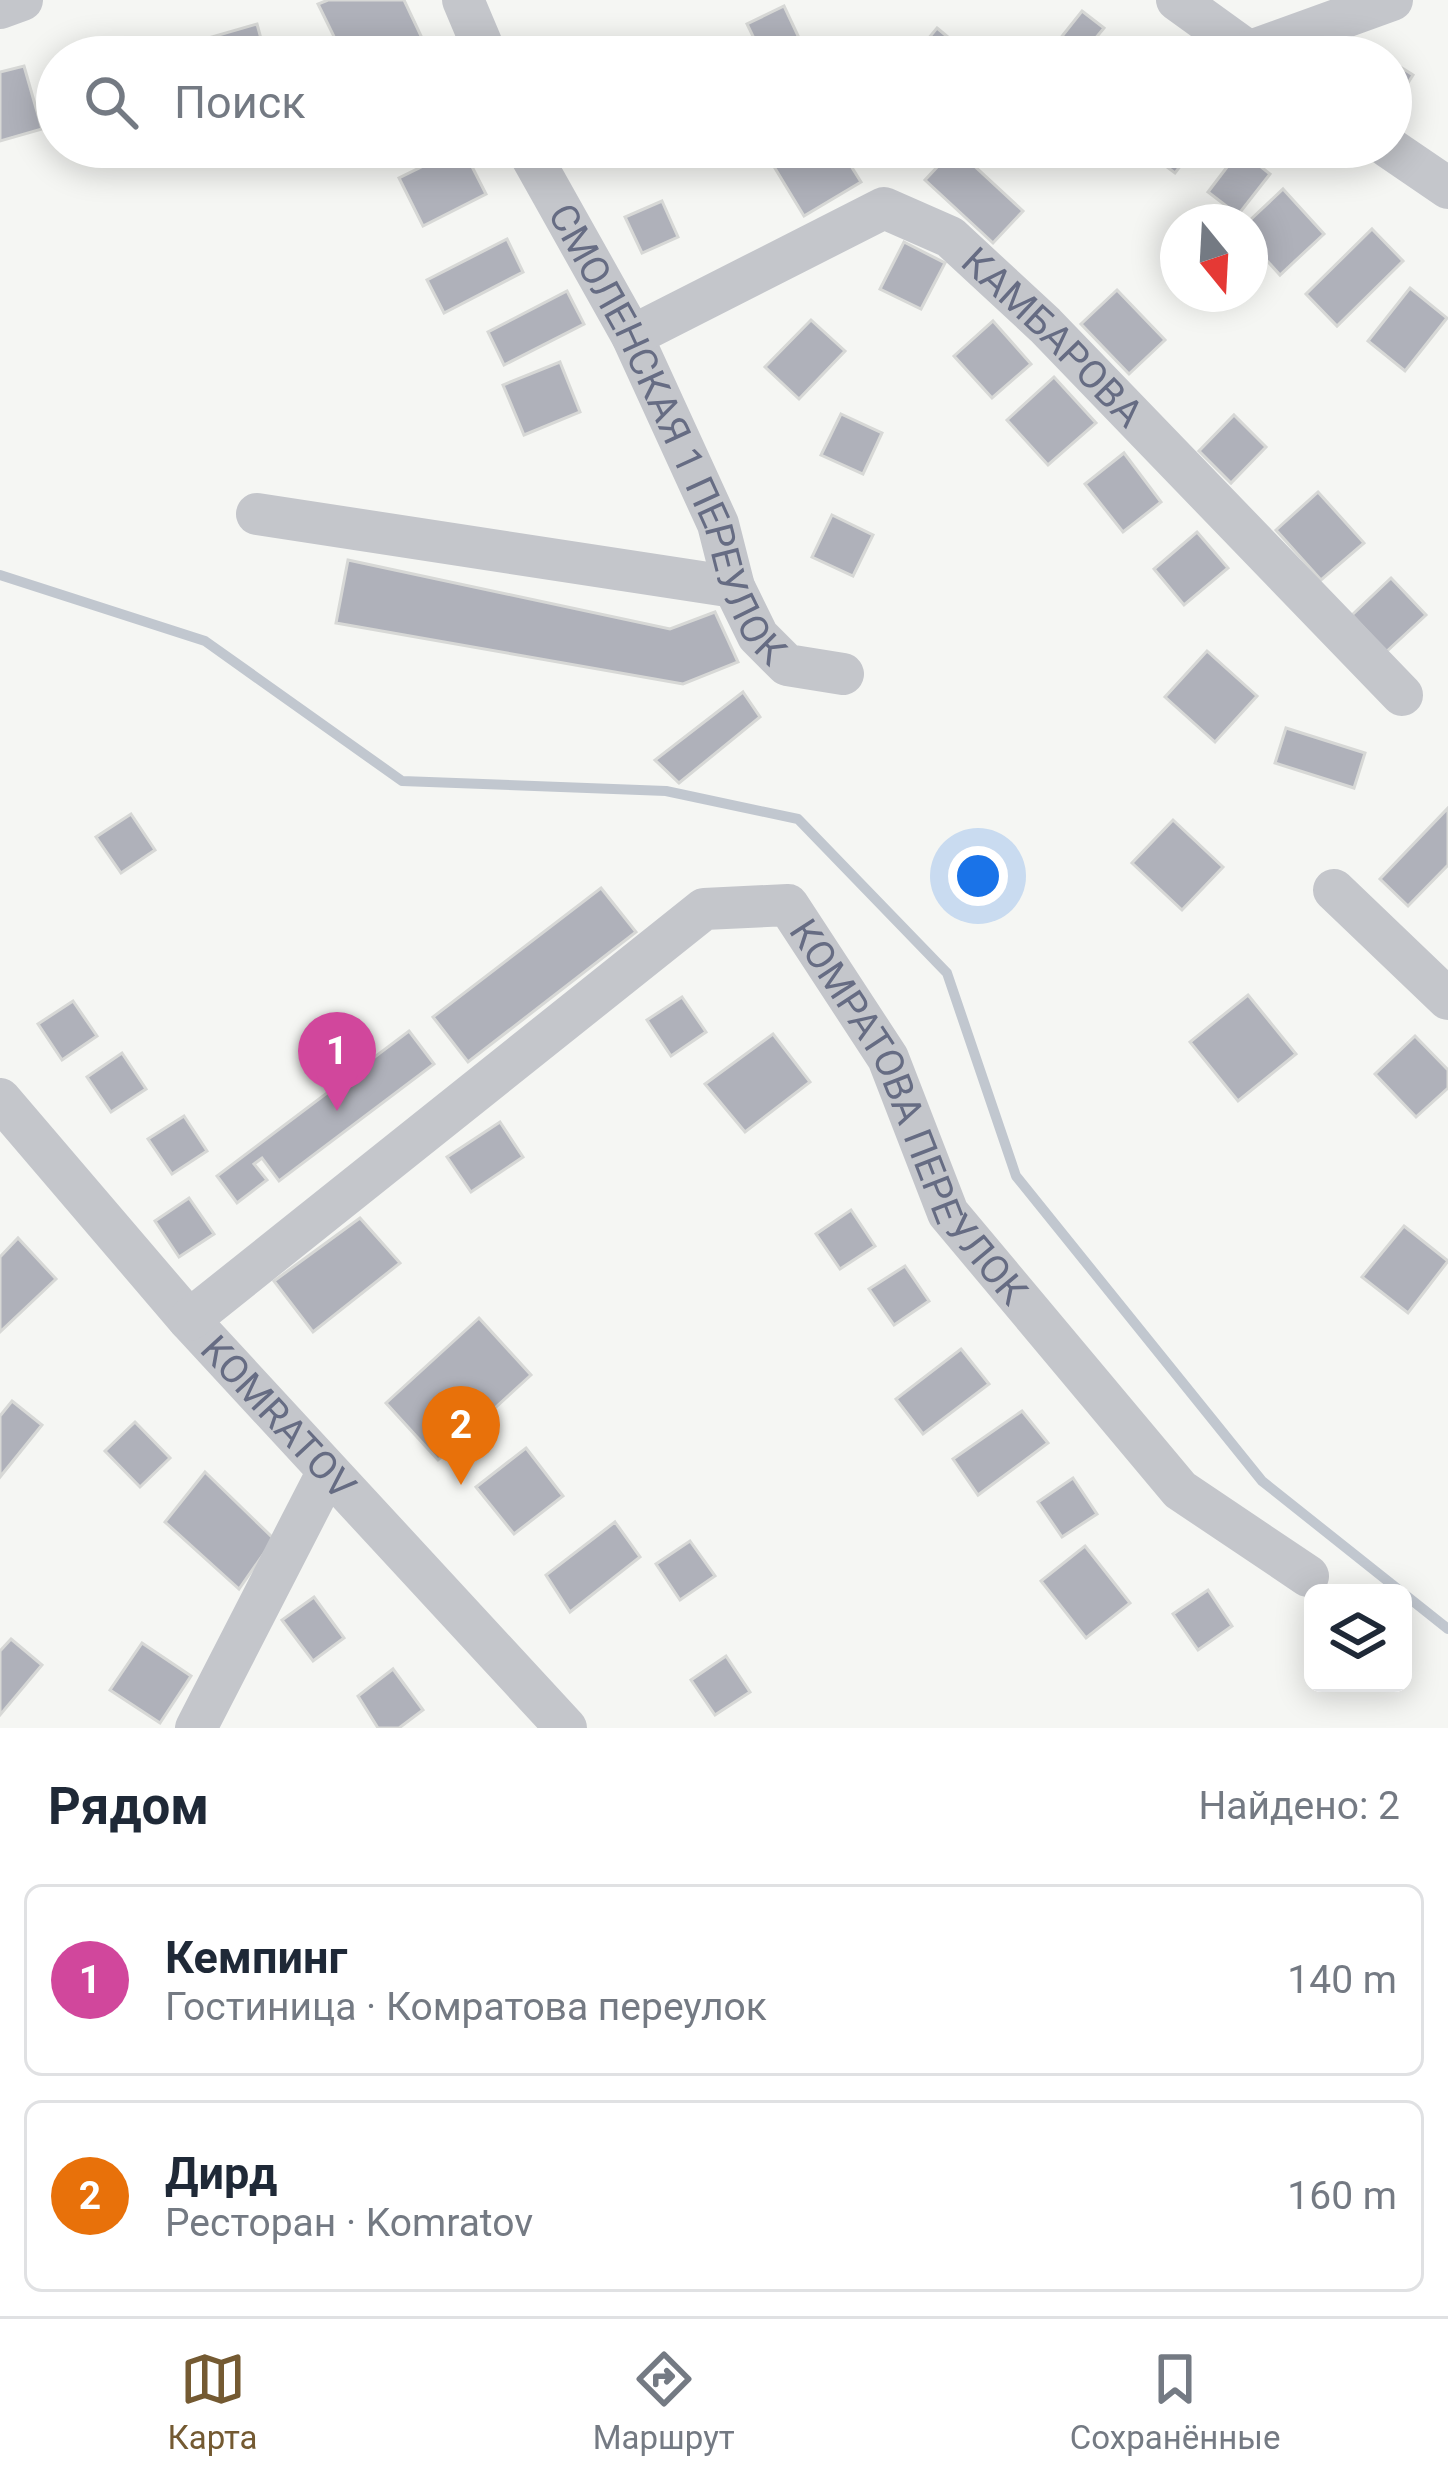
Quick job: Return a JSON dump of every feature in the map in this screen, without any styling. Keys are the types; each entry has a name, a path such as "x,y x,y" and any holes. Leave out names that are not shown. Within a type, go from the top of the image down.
{"street":[{"path":"0,8 22,0"},
{"path":"463,0 479,36"},
{"path":"1177,0 1226,36"},
{"path":"1298,36 1392,0"},
{"path":"1412,163 1448,188"},
{"name":"СМОЛЕНСКАЯ 1 ПЕРЕУЛОК","path":"538,168 632,336 718,524 734,587 758,636 787,665 843,674"},
{"name":"КАМБАРОВА","path":"632,336 884,208 950,237 1046,325 1402,695"},
{"path":"257,514 734,587"},
{"path":"1334,890 1448,999"},
{"name":"КОМРАТОВА ПЕРЕУЛОК","path":"189,1320 704,909 788,904 888,1058 949,1213 1180,1490 1308,1576"},
{"name":"KOMRATOV","path":"0,1099 189,1320 566,1728"},
{"path":"196,1728 327,1473"}],"building":[{"path":"404,0 421,36 334,36 318,4"},
{"path":"784,6 798,36 753,36 747,24"},
{"path":"1082,11 1104,28 1097,36 1062,36"},
{"path":"257,24 260,36 215,36"},
{"path":"24,66 36,108 36,131 0,141 0,72"},
{"path":"419,168 473,168 486,194 423,226 399,178"},
{"path":"775,168 852,168 861,182 804,216"},
{"path":"936,168 977,168 1023,211 993,243 925,180"},
{"path":"1226,168 1262,168 1270,174 1247,204 1224,204 1208,192"},
{"path":"1283,189 1324,234 1280,275 1268,262 1267,204"},
{"path":"662,201 678,237 642,253 625,217"},
{"path":"1372,229 1403,261 1337,326 1306,294"},
{"path":"507,239 523,272 444,313 427,280"},
{"path":"904,242 945,263 921,309 880,289"},
{"path":"1410,288 1447,318 1405,371 1368,341"},
{"path":"1117,290 1165,340 1129,374 1081,324"},
{"path":"567,291 584,324 504,365 488,332"},
{"path":"811,320 845,351 799,399 765,367"},
{"path":"993,321 1031,364 992,398 954,356"},
{"path":"560,362 580,412 524,435 503,385"},
{"path":"1054,377 1096,423 1048,465 1007,420"},
{"path":"841,414 882,433 863,474 821,455"},
{"path":"1234,415 1266,447 1231,483 1199,451"},
{"path":"1124,453 1161,502 1123,532 1085,484"},
{"path":"1318,492 1364,543 1321,580 1276,530"},
{"path":"832,515 873,535 853,576 812,557"},
{"path":"1197,532 1228,568 1184,605 1154,569"},
{"path":"348,560 670,629 715,612 738,662 683,684 336,623"},
{"path":"1391,578 1426,615 1386,652 1352,615"},
{"path":"1207,651 1257,696 1215,742 1165,697"},
{"path":"743,692 760,717 679,783 655,760"},
{"path":"1286,728 1365,753 1354,788 1275,763"},
{"path":"1448,808 1448,865 1408,906 1380,879"},
{"path":"131,814 155,850 121,873 96,837"},
{"path":"1173,820 1223,867 1182,910 1132,863"},
{"path":"601,888 636,932 468,1062 433,1017"},
{"path":"1248,995 1296,1054 1238,1101 1190,1042"},
{"path":"682,997 706,1032 671,1056 647,1020"},
{"path":"73,1001 97,1036 62,1060 38,1024"},
{"path":"409,1031 434,1064 279,1181 262,1158 254,1164 267,1180 237,1203 217,1176"},
{"path":"773,1034 810,1082 745,1132 705,1084"},
{"path":"1415,1036 1448,1070 1448,1088 1416,1117 1375,1074"},
{"path":"122,1053 146,1089 111,1112 87,1077"},
{"path":"184,1116 207,1151 172,1174 148,1139"},
{"path":"500,1122 523,1157 471,1192 447,1157"},
{"path":"189,1198 214,1234 179,1257 155,1221"},
{"path":"851,1210 875,1246 840,1269 816,1234"},
{"path":"360,1218 400,1263 313,1332 274,1281"},
{"path":"1404,1226 1448,1261 1408,1313 1362,1277"},
{"path":"18,1238 56,1279 0,1332 0,1257"},
{"path":"905,1266 929,1301 894,1325 869,1289"},
{"path":"479,1318 531,1375 438,1460 386,1403"},
{"path":"961,1349 989,1384 923,1434 896,1399"},
{"path":"12,1401 42,1425 0,1477 0,1416"},
{"path":"1022,1411 1048,1443 978,1495 953,1459"},
{"path":"135,1422 170,1458 140,1487 105,1451"},
{"path":"526,1448 563,1496 514,1534 476,1487"},
{"path":"205,1472 274,1539 239,1589 165,1522"},
{"path":"1073,1478 1097,1514 1062,1537 1038,1502"},
{"path":"615,1522 640,1557 570,1612 546,1575"},
{"path":"690,1541 715,1576 680,1600 656,1564"},
{"path":"1085,1546 1130,1603 1086,1638 1041,1581"},
{"path":"1208,1590 1232,1626 1198,1650 1173,1614"},
{"path":"314,1597 344,1638 313,1661 282,1620"},
{"path":"11,1639 42,1665 0,1715 0,1651"},
{"path":"142,1643 191,1676 160,1723 110,1690"},
{"path":"726,1656 750,1692 715,1715 691,1680"},
{"path":"393,1669 423,1710 399,1728 378,1728 358,1696"}],"waterway":[{"path":"0,575 205,641 402,781 666,791 798,819 947,973 1016,1176 1262,1481 1448,1629"}],"place":[{"name":"Кемпинг","path":"337,1111"},
{"name":"Дирд","path":"461,1485"}]}
